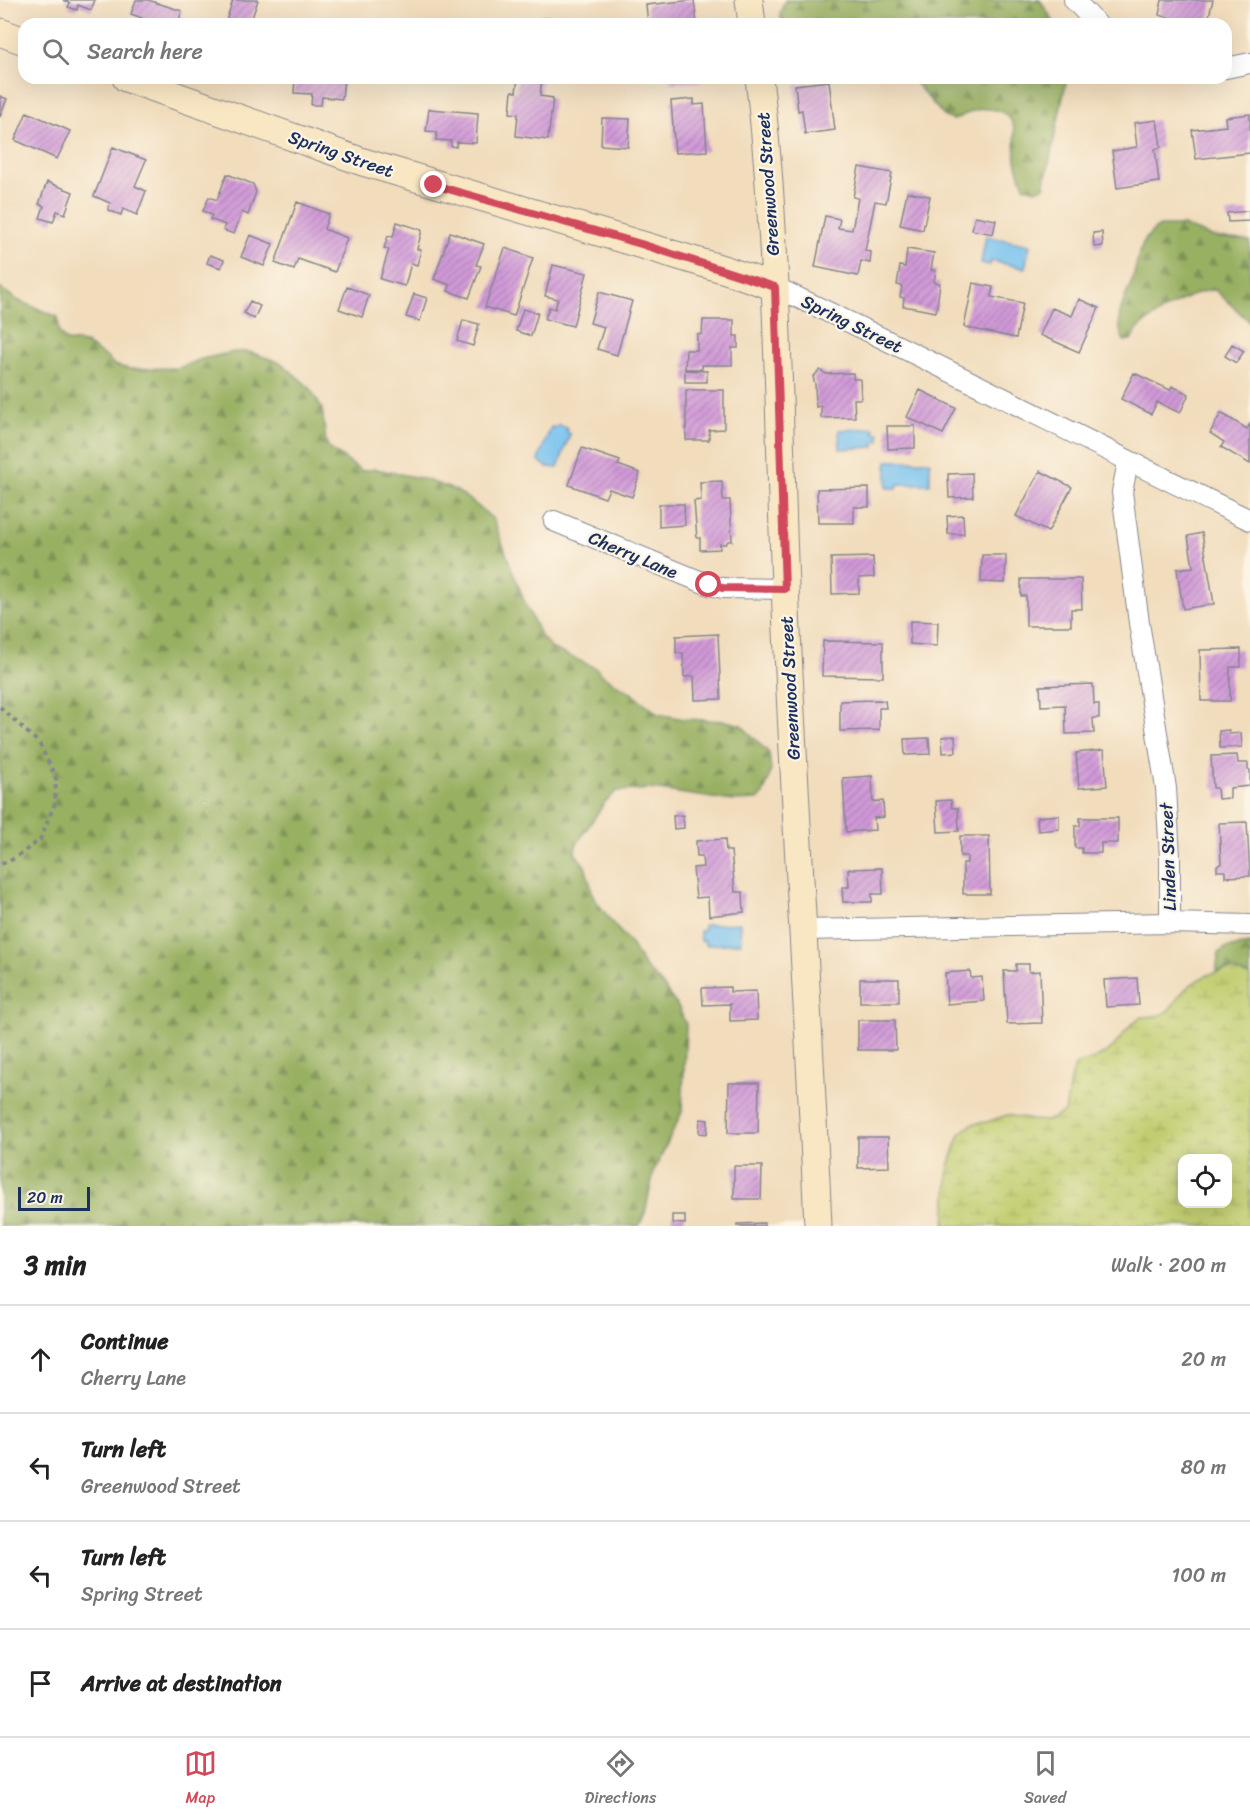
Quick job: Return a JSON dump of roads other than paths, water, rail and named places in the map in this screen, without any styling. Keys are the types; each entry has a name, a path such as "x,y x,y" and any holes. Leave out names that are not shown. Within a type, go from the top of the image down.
{"street":[{"path":"749,0 751,18"},
{"path":"1074,0 1090,18"},
{"path":"0,32 18,39"},
{"path":"1232,67 1250,63"},
{"name":"Spring Street","path":"143,84 434,185 683,257 775,287 859,326 1128,462 1250,520"},
{"name":"Greenwood Street","path":"760,84 775,287 785,589 818,1226"},
{"name":"Linden Street","path":"802,930 1170,923 1170,846 1166,788 1139,623 1122,492 1128,462"},
{"name":"Cherry Lane","path":"554,521 709,585 723,588 785,589"},
{"path":"1170,923 1250,925"}],"water":[{"path":"986,236 1030,245 1025,268 991,261 990,265 981,263"},
{"path":"558,425 567,428 567,433 570,434 558,468 547,467 538,460 551,427 555,428"},
{"path":"874,428 874,433 879,433 880,441 875,442 875,447 840,449 839,430"},
{"path":"887,461 930,461 930,484 898,484 897,488 887,488"},
{"path":"740,923 741,943 705,945 705,941 700,941 700,931 704,930 704,925"}]}
